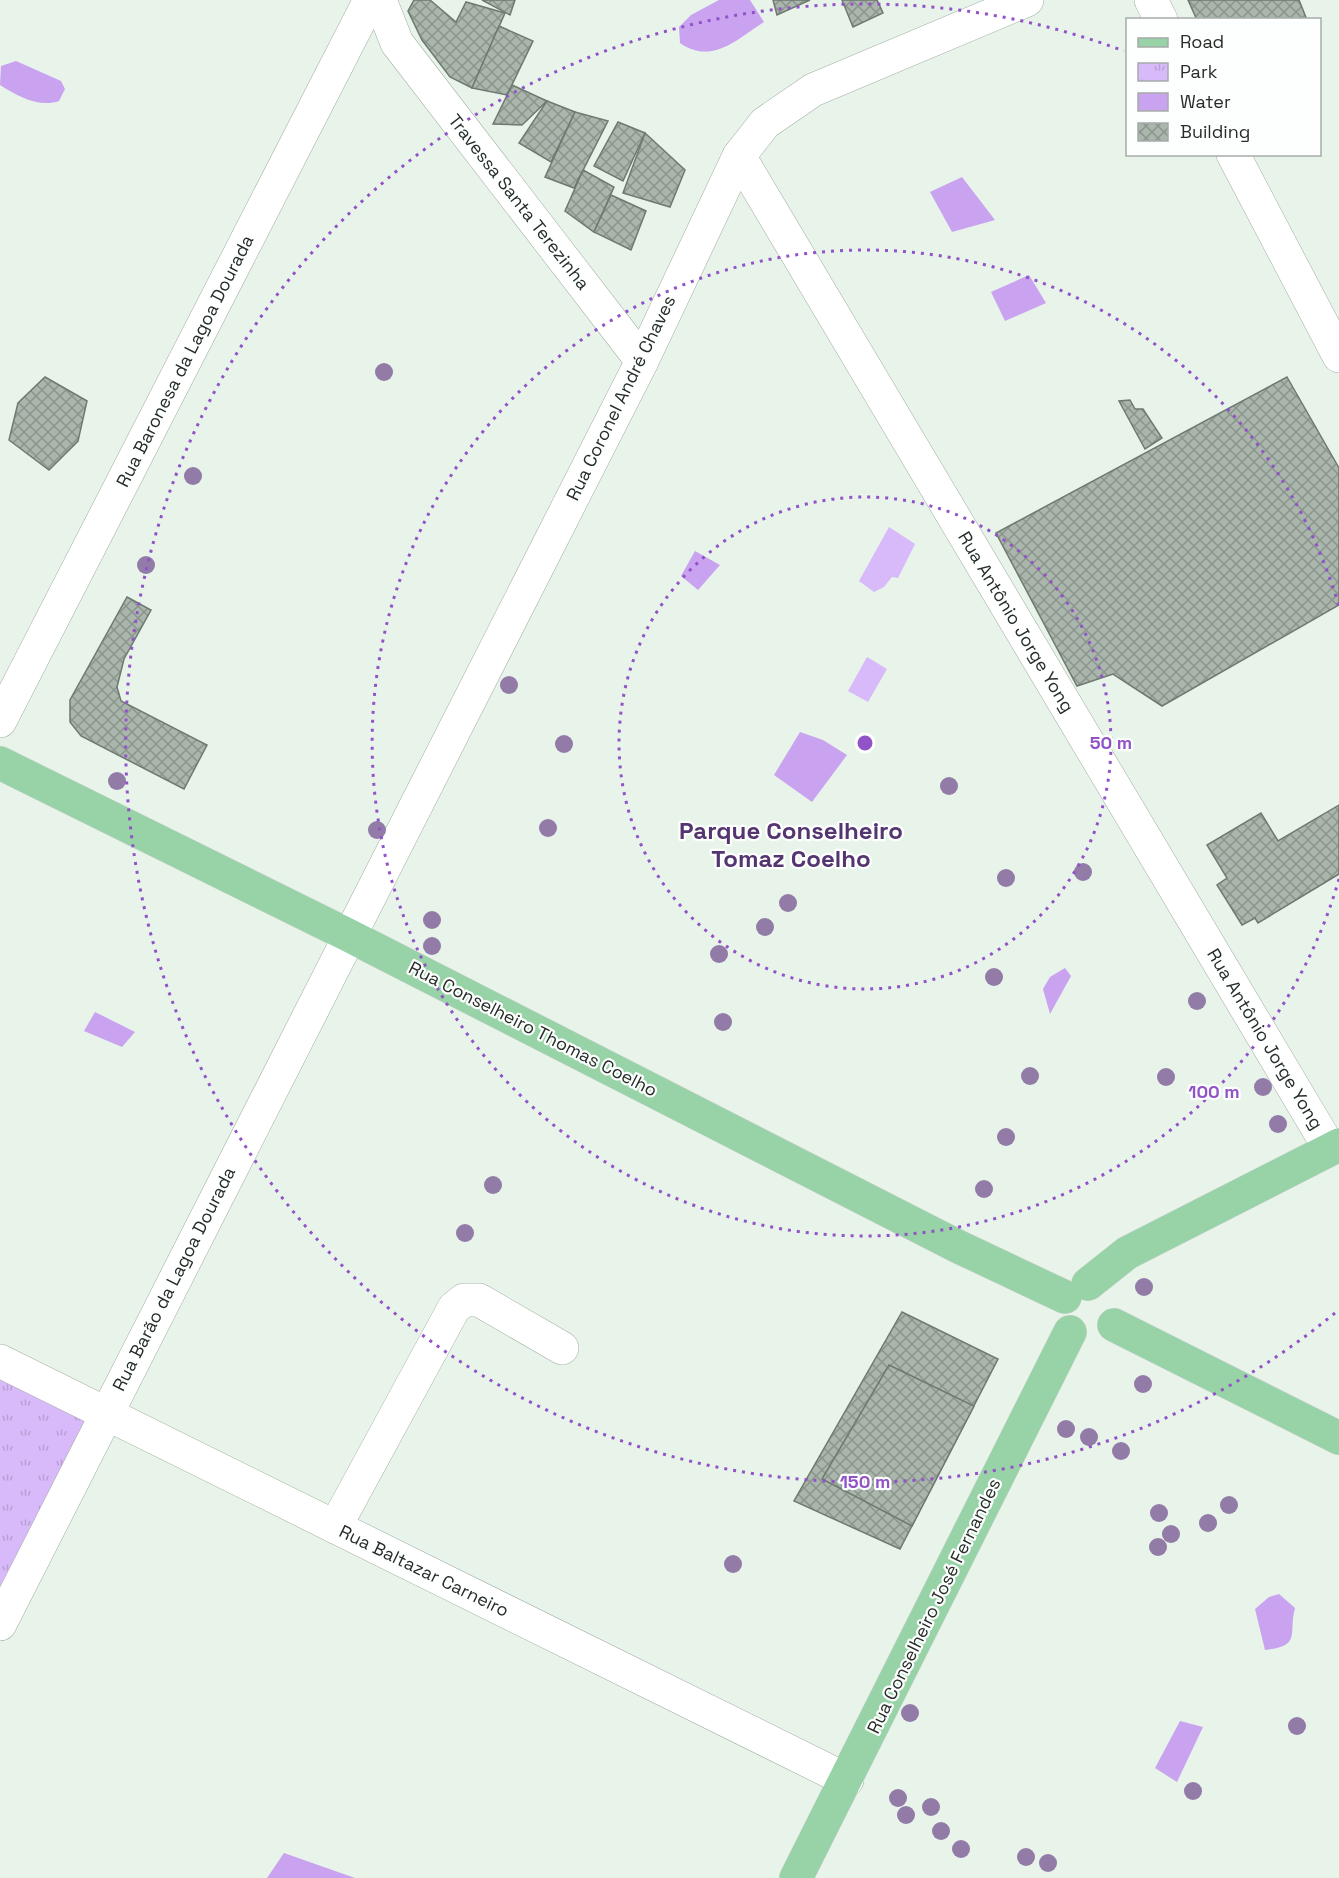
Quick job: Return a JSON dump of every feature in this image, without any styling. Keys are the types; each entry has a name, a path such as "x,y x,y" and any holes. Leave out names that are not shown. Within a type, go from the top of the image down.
{"main road":[{"name":"Rua Conselheiro Thomas Coelho","path":"0,763 348,935 959,1247 1077,1290"},
{"path":"1077,1290 1098,1283 1113,1296 1117,1316 1114,1325 1107,1332 1088,1339 1070,1332 1060,1315 1060,1305 1077,1290 1127,1253 1335,1147"},
{"path":"1114,1325 1339,1438"},
{"name":"Rua Conselheiro José Fernandes","path":"796,1878 1070,1332"}],"street":[{"name":"Rua Baronesa da Lagoa Dourada","path":"0,721 370,0"},
{"name":"Travessa Santa Terezinha","path":"380,0 397,43 642,361"},
{"name":"Rua Coronel André Chaves","path":"348,935 642,361 738,156 765,123 813,90 1027,0"},
{"path":"1151,0 1160,18"},
{"name":"Rua Antônio Jorge Yong","path":"738,156 1335,1147"},
{"path":"1234,156 1339,356"},
{"name":"Rua Barão da Lagoa Dourada","path":"0,1624 348,935"},
{"path":"335,1527 454,1308 464,1300 479,1300 562,1348"},
{"name":"Rua Baltazar Carneiro","path":"0,1361 847,1780"}],"green space":[{"path":"889,527 915,544 898,578 892,577 884,587 874,592 859,581"},
{"path":"867,657 887,669 868,702 848,691"},
{"path":"0,1376 86,1421 0,1588"}],"water":[{"path":"719,0 750,0 764,22 724,48 713,51 703,52 680,43 679,27 691,15"},
{"path":"16,61 61,81 65,89 59,101 36,102 21,97 0,85 1,66"},
{"path":"962,177 995,220 952,232 930,192"},
{"path":"1029,275 1046,303 1005,321 991,292"},
{"path":"695,551 720,565 698,590 681,576"},
{"path":"800,732 823,740 847,755 812,802 774,775"},
{"path":"1065,968 1071,976 1050,1014 1043,989 1050,977"},
{"path":"95,1012 135,1032 122,1047 84,1031"},
{"path":"1279,1594 1295,1608 1291,1637 1284,1645 1265,1650 1255,1609 1269,1597"},
{"path":"1180,1721 1203,1727 1177,1782 1155,1768"},
{"path":"284,1853 355,1878 267,1878"}],"building":[{"path":"414,0 430,0 456,22 466,2 505,13 472,88 450,77 422,40 408,11"},
{"path":"482,0 515,0 510,15"},
{"path":"773,0 810,0 777,15"},
{"path":"842,0 877,0 883,13 853,27"},
{"path":"1188,0 1299,0 1306,18 1196,18"},
{"path":"499,26 533,41 507,95 472,88"},
{"path":"512,85 547,101 522,125 493,124"},
{"path":"547,101 575,112 551,162 519,143"},
{"path":"575,112 608,121 574,188 545,177"},
{"path":"618,122 645,133 623,181 594,166"},
{"path":"645,133 685,170 670,207 623,193"},
{"path":"583,170 614,187 594,232 565,211"},
{"path":"611,195 646,211 631,250 594,232"},
{"path":"45,377 87,401 78,441 49,470 9,440 18,403"},
{"path":"1287,377 1339,468 1339,605 1162,706 1113,674 1077,686 996,533"},
{"path":"1130,400 1135,409 1143,409 1162,438 1145,449 1119,401"},
{"path":"127,597 151,610 124,659 117,687 121,701 207,745 184,789 81,736 70,722 70,700"},
{"path":"1339,805 1339,874 1258,923 1255,918 1242,925 1217,885 1227,878 1207,845 1261,813 1278,841"},
{"path":"902,1312 998,1359 900,1549 794,1501"},
{"path":"889,1365 974,1406 912,1526 822,1479"}],"district":[{"name":"Parque Conselheiro Tomaz Coelho","path":"791,845"}]}
